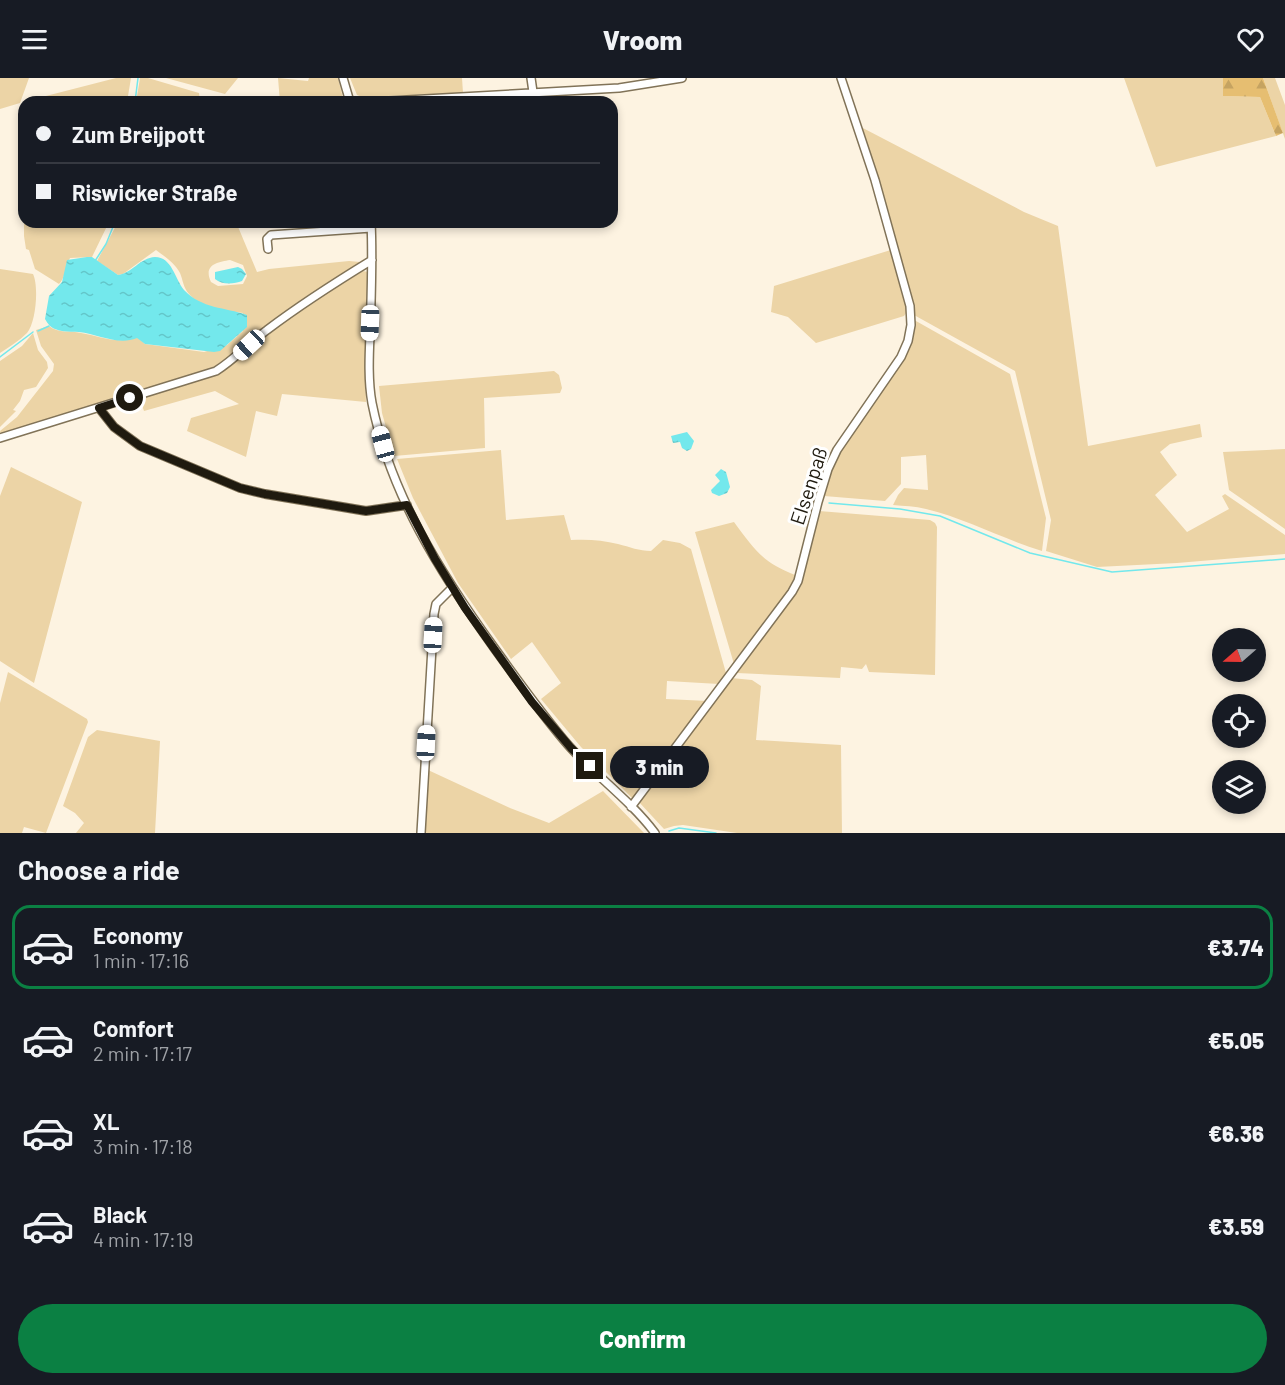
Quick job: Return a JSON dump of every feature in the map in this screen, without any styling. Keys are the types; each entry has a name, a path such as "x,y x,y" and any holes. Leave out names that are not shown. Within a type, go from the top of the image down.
{"street":[{"path":"343,78 348,96"},
{"path":"531,78 533,96 619,88 682,78"},
{"name":"Elsenpaß","path":"631,807 792,592 798,581 828,469 847,434 901,357 908,341 911,317 906,287 842,78"},
{"path":"268,249 267,239 271,235 341,228"},
{"path":"371,228 369,365 372,401 383,444 407,505 452,588 532,702 571,748 655,833"},
{"path":"0,438 216,371 238,356 290,312 372,261"},
{"path":"99,408 114,427 140,446 240,488 366,511 407,505"},
{"path":"421,833 434,614 436,604 452,588"}],"shaded area":[{"path":"0,78 29,78 23,96 18,96 18,104 0,109"},
{"path":"116,78 131,78 128,96 46,96"},
{"path":"140,78 148,78 199,93 199,96 137,96"},
{"path":"166,78 238,78 225,94"},
{"path":"278,78 308,81 309,78 338,78 342,96 280,96"},
{"path":"350,78 462,78 463,93 357,95"},
{"path":"1124,78 1223,78 1224,96 1260,97 1276,136 1156,167"},
{"path":"1263,78 1275,78 1285,105 1285,139"},
{"path":"859,126 1024,212 1058,226 1088,446 1200,424 1202,437 1170,444 1160,452 1177,475 1155,495 1187,532 1229,509 1222,496 1225,494 1285,535 1285,554 1097,567 1046,551 1051,520 1015,371 914,315 897,244"},
{"path":"24,228 106,228 92,257 70,258 59,284 35,269 29,250 26,249"},
{"path":"115,228 239,228 257,272 349,261 360,262 221,365 1,435 0,431 17,417 53,371 54,364 41,346 36,330 49,326 61,331 116,340 137,337 145,344 204,352 227,345 243,331 243,313 214,308 194,299 185,289 175,266 156,250 123,274 118,275 97,261","holes":["230,260 243,265 247,276 243,284 218,286 211,282 209,272 216,263"]},
{"path":"894,249 909,309 904,316 816,343 788,317 771,312 774,286"},
{"path":"0,269 33,274 36,295 33,321 27,333 0,353"},
{"path":"363,271 368,272 366,402 282,394 277,416 256,411 246,457 187,431 191,418 239,404 215,391 144,411 139,397 201,378 254,344 290,315"},
{"path":"914,321 1010,374 1046,518 1042,551 940,513 918,507 893,505 904,488 928,490 926,455 901,457 901,484 885,501 824,496 826,480 842,446 902,360"},
{"path":"33,333 38,350 47,362 48,368 36,387 24,390 13,410 16,411 0,427 0,361 22,346"},
{"path":"554,371 559,375 562,388 560,393 484,398 485,448 394,456 382,413 379,386"},
{"path":"1285,449 1285,529 1229,490 1223,452"},
{"path":"501,450 506,520 564,515 571,540 601,541 651,551 663,540 680,543 691,549 726,673 719,684 667,681 666,699 708,701 632,798 581,747 541,699 561,683 532,642 511,659 458,583 413,498 397,459"},
{"path":"11,467 82,502 34,683 0,661 0,496"},
{"path":"819,511 930,520 935,523 937,527 935,675 869,672 866,664 862,669 841,667 840,678 737,673 801,586"},
{"path":"734,522 766,560 795,575 778,609 734,664 695,532"},
{"path":"8,672 87,719 88,722 46,833 24,827 22,833 0,833 0,703"},
{"path":"731,678 752,680 761,686 756,740 841,745 842,833 737,833 683,825 664,829 638,801"},
{"path":"97,730 160,741 155,833 76,833 84,823 75,813 63,806 88,737"},
{"path":"428,770 510,808 549,823 603,791 644,833 425,833"}],"green space":[{"path":"1223,78 1263,78 1283,133 1276,136 1260,97 1223,96"}],"water":[{"path":"92,257 118,275 150,258 161,258 169,265 184,290 191,296 206,304 247,315 247,327 220,351 214,352 145,344 137,338 115,340 53,328 45,319 49,296 62,282 67,260"},
{"path":"238,267 246,274 242,281 228,283 215,279 215,272"},
{"path":"687,432 694,441 691,449 687,451 682,448 680,442 673,443 671,436"},
{"path":"721,469 726,472 730,487 727,493 719,496 711,490 720,481 715,475"}],"waterway":[{"path":"136,96 138,78"},
{"path":"95,261 113,228"},
{"path":"38,331 49,326"},
{"path":"0,357 33,332"},
{"path":"829,503 900,509 940,516 1030,553 1112,572 1285,559"},
{"path":"669,831 679,828 716,833"}],"route":[{"path":"130,398 99,408 114,427 140,446 216,479 265,494 366,511 407,505 435,559 465,608 532,702 571,748 590,766"}]}
